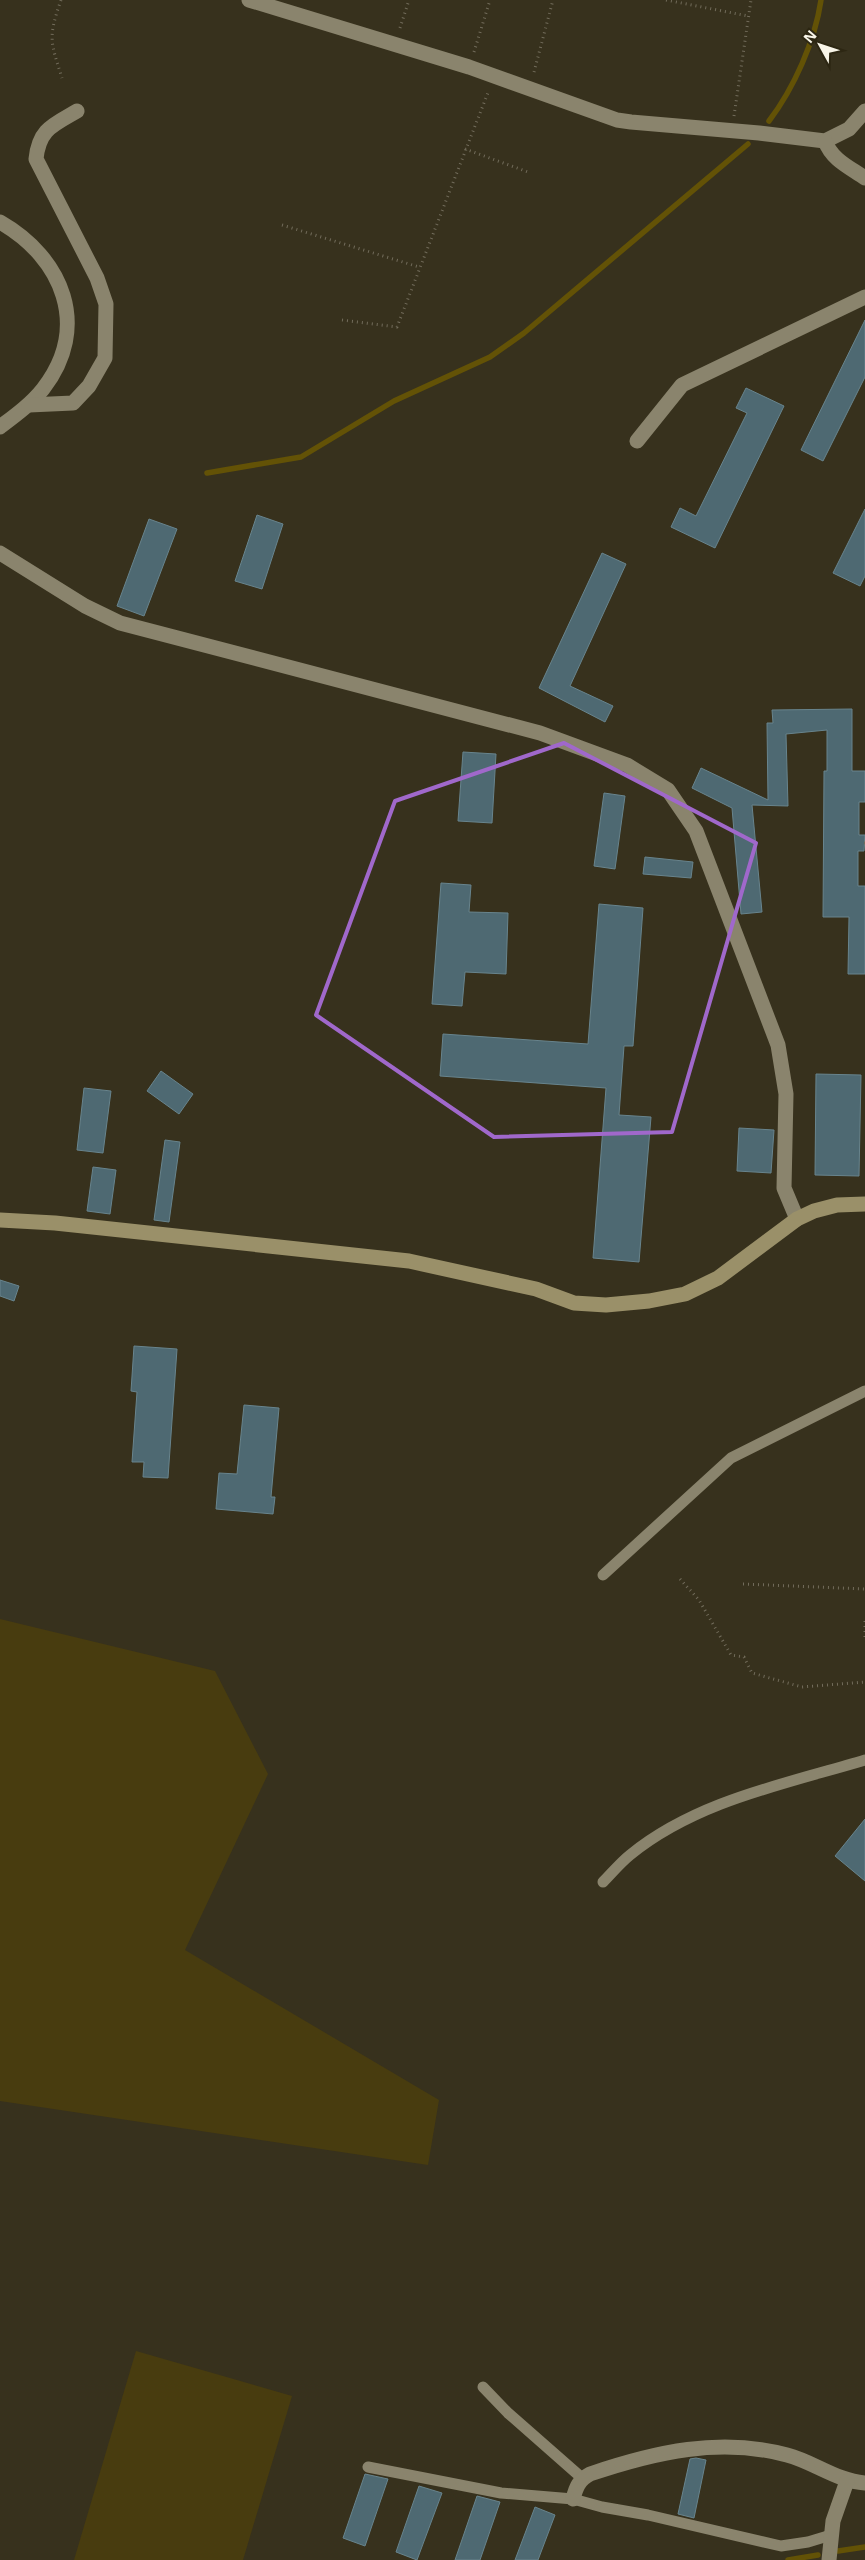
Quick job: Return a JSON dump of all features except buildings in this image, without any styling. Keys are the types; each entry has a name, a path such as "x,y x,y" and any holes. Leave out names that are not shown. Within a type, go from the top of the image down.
{"street":[{"path":"249,0 469,67 617,120 825,141 836,138 849,129 865,112"},
{"path":"29,405 73,403 89,386 105,358 106,304 98,278 36,159 37,143 51,126 77,112"},
{"path":"825,141 829,152 865,178"},
{"path":"0,222 17,232 44,258 54,272 67,311 68,326 61,356 48,382 29,405 0,427"},
{"path":"637,442 682,385 865,297"},
{"path":"0,553 85,606 120,623 191,644 540,733 627,765 668,790 696,831 778,1045 786,1094 784,1188 797,1219"},
{"path":"0,1220 55,1224 408,1261 536,1289 574,1303 606,1306 649,1301 685,1294 701,1287 739,1264 797,1219 814,1211 837,1205 865,1204"},
{"path":"573,2499 576,2486 582,2478 649,2456 697,2447 724,2446 786,2454 822,2467 847,2481 865,2483"},
{"path":"829,2560 833,2521 847,2481"}],"lane":[{"path":"603,1575 732,1458 865,1392"},
{"path":"603,1882 643,1844 694,1814 743,1796 865,1760"},
{"path":"483,2387 508,2413 582,2478"},
{"path":"368,2467 501,2493 573,2499 782,2546 808,2542 831,2535"}],"path":[{"path":"61,0 53,25 51,40 62,78"},
{"path":"394,44 409,0"},
{"path":"469,67 490,0"},
{"path":"529,88 553,0"},
{"path":"666,0 748,16"},
{"path":"732,132 750,0"},
{"path":"342,320 397,327 494,76"},
{"path":"465,149 528,172"},
{"path":"282,225 419,267"},
{"path":"680,1579 699,1600 731,1655 744,1657 752,1673 802,1687 865,1682"},
{"path":"743,1584 865,1589"},
{"path":"865,1622 865,1639"}],"highlighted area":[{"path":"564,743 756,843 672,1132 494,1137 316,1015 395,801"}],"shaded area":[{"path":"0,1619 215,1671 268,1774 185,1950 439,2100 428,2165 0,2101"},
{"path":"136,2351 292,2396 243,2560 74,2560"}],"waterway":[{"path":"769,121 787,94 809,48 821,0"},
{"path":"207,473 301,457 394,401 490,357 524,333 748,144"},
{"path":"838,2551 865,2547"},
{"path":"788,2560 818,2555"}]}
